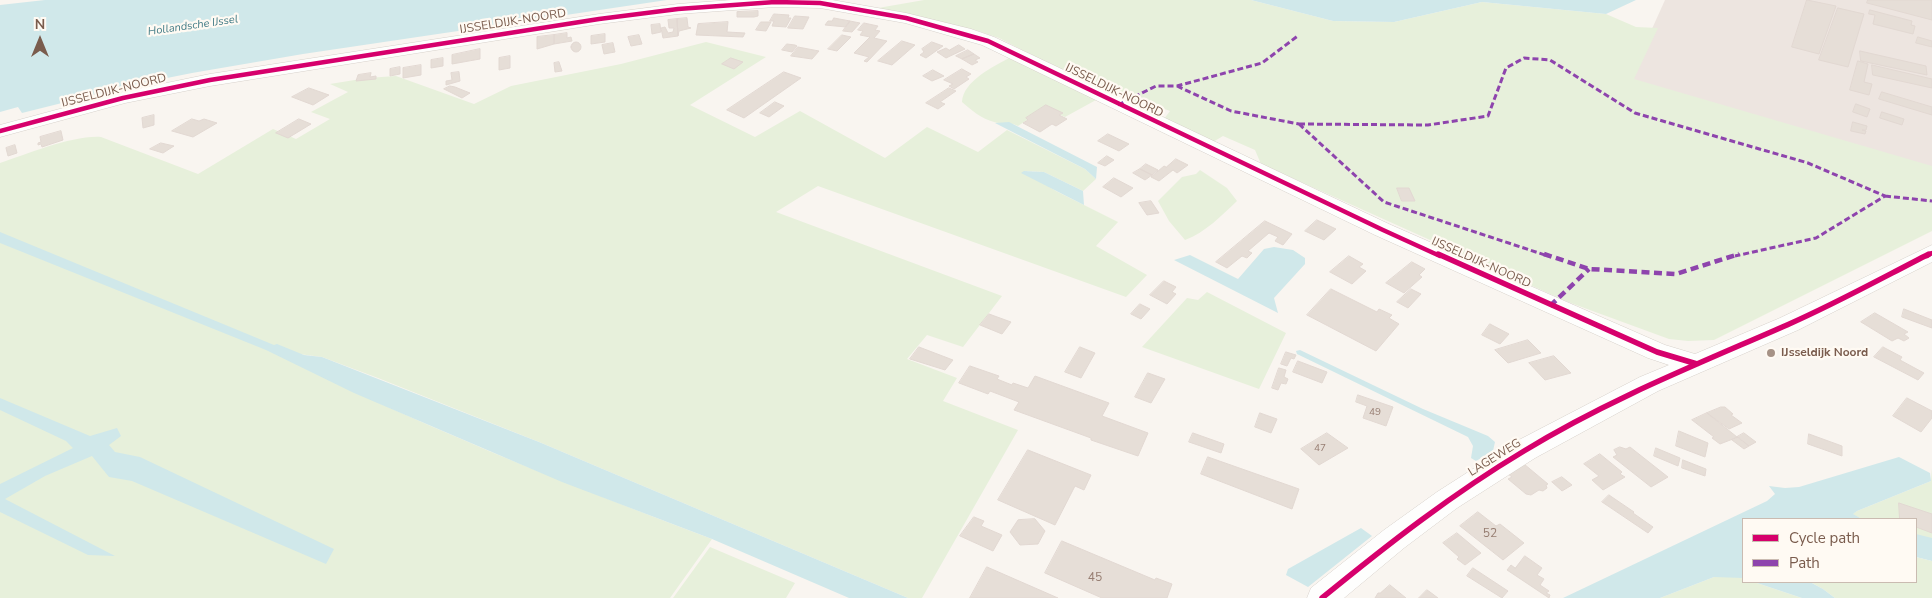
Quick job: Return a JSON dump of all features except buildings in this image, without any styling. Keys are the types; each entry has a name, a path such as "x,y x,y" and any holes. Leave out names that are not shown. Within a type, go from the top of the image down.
{"street":[{"name":"IJSSELDIJK-NOORD","path":"0,131 123,98 210,80 598,19 678,9 775,2 836,6 906,18 988,41 1383,230 1648,348 1697,364"},
{"name":"IJSSELDIJK-NOORD","path":"0,124 25,124"},
{"path":"1697,364 1789,324 1932,253"},
{"name":"LAGEWEG","path":"1322,598 1394,539 1446,500 1525,450 1649,384 1697,364"}],"shaded area":[{"path":"1665,0 1932,0 1932,171 1628,82"}],"green space":[{"path":"924,0 1251,0 1333,21 1394,22 1482,2 1606,14 1636,27 1658,28 1634,79 1932,166 1932,231 1714,340 1688,341 1669,339 1568,302 1261,164 1255,150 1223,136 1213,142 1164,119 1170,111 1140,100 1129,105 999,38 975,30 878,8"},
{"path":"706,42 766,57 690,105 755,137 800,111 885,158 927,127 978,152 1007,130 1085,169 1096,179 1083,191 1044,172 1024,171 1056,191 1118,222 1096,246 1147,275 1126,297 818,186 776,212 1002,296 963,347 927,335 907,359 957,378 943,401 1018,430 922,598 908,598 539,442 378,378 322,357 268,350 377,402 487,450 599,496 712,539 670,598 0,598 0,163 64,142 101,137 198,174 273,129 296,139 330,119 311,112 348,92 330,84 367,78 396,76 474,104 511,86 621,64"},
{"path":"1011,57 1096,100 1065,117 1045,108 1018,126 985,119 962,102 964,94 980,75"},
{"path":"1200,170 1227,188 1237,201 1206,228 1185,240 1169,221 1158,201 1182,177 1196,174"},
{"path":"1207,292 1286,333 1259,389 1142,347 1187,298 1198,300"},
{"path":"1932,468 1932,542 1917,537 1917,518 1860,518 1852,514 1857,511 1931,481"},
{"path":"710,547 795,583 786,598 673,598"},
{"path":"1917,557 1932,561 1932,598 1835,598 1812,583 1917,583"},
{"path":"1738,576 1742,578 1742,583 1757,583 1802,598 1660,598 1714,577"}],"water":[{"name":"Hollandsche IJssel","path":"45,0 667,0 303,54 142,83 22,113 18,107 0,112 0,5"},
{"path":"1251,0 1636,0 1606,14 1482,2 1394,22 1333,21"},
{"path":"1009,122 1097,167 1096,179 1085,169 995,123"},
{"path":"1024,171 1044,172 1083,191 1084,205 1021,173"},
{"path":"0,232 274,345 277,344 304,355 322,357 539,442 908,598 849,598 712,539 562,482 354,393 266,350 0,243"},
{"path":"1274,247 1293,250 1305,258 1305,264 1274,298 1278,313 1174,260 1190,255 1238,279 1264,249"},
{"path":"1300,350 1423,409 1488,436 1495,442 1493,451 1476,461 1471,458 1473,446 1468,437 1297,354 1296,351"},
{"path":"0,398 90,436 117,428 121,436 109,445 115,452 140,457 334,549 326,564 132,481 109,477 92,456 45,476 5,499 115,556 88,555 0,512 0,484 73,448 66,441 0,410"},
{"path":"1899,457 1930,473 1931,481 1853,514 1860,518 1742,518 1742,578 1714,577 1660,598 1563,598 1767,501 1775,494 1769,486 1799,487"},
{"path":"1361,528 1372,536 1308,587 1286,575 1288,569"},
{"path":"1917,534 1932,538 1932,561 1917,557"},
{"path":"1757,583 1812,583 1835,598 1802,598"}],"marked path":[{"path":"1118,105 1156,86 1177,86 1262,63 1299,35"},
{"path":"1177,86 1231,111 1299,124 1428,125 1488,116 1506,68 1524,58 1550,60 1635,113 1808,163 1885,196 1816,238 1746,252 1676,274 1589,269 1384,202 1299,124"},
{"path":"1885,196 1932,201"},
{"path":"1550,306 1589,269"}],"cycle path":[{"path":"0,131 123,98 210,80 599,19 678,9 775,2 820,3 906,18 988,41 1383,230 1657,352 1697,364"},
{"path":"1322,598 1394,539 1447,500 1525,450 1649,384 1789,324 1932,253"}],"place":[{"name":"IJsseldijk Noord","path":"1771,353"}]}
